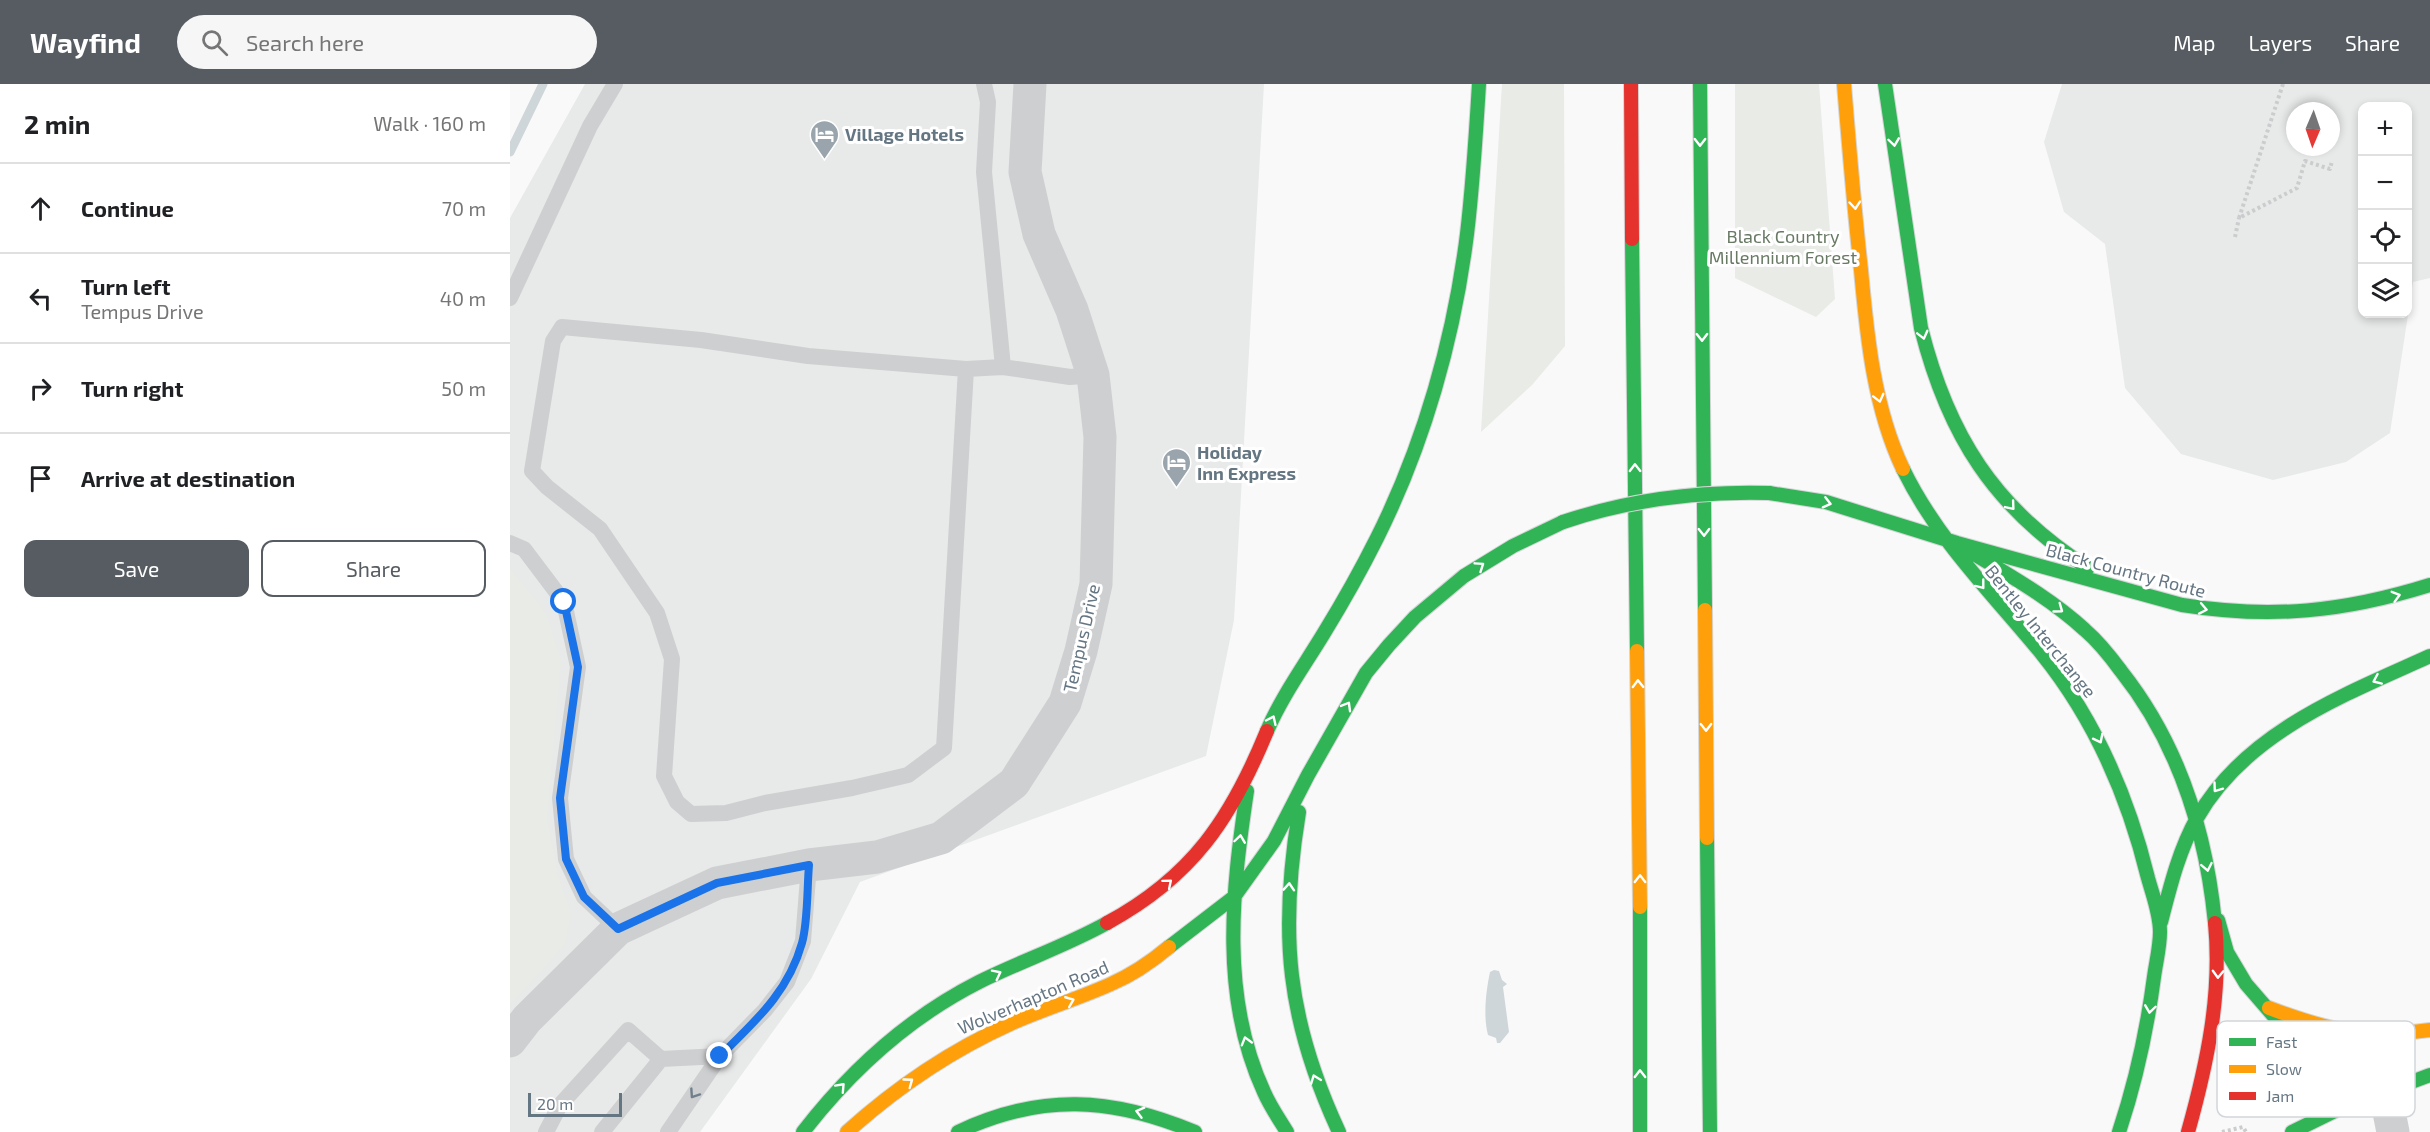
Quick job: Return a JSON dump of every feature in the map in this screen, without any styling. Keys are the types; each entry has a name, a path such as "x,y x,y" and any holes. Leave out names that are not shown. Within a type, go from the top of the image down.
{"main road":[{"path":"803,1132 819,1110 855,1072 913,1021 939,1004 1006,969 1099,930 1168,883 1203,850 1226,816 1252,766 1275,713 1362,567 1390,510 1418,440 1442,357 1464,255 1479,84"},
{"path":"1631,84 1640,783 1640,1132"},
{"path":"1700,84 1710,1132"},
{"name":"Bentley Interchange","path":"1844,84 1866,324 1879,397 1899,460 1924,508 1951,541 1983,589 2040,652 2070,690 2091,723 2109,758 2145,860 2160,930 2141,1060 2120,1132"},
{"path":"1885,84 1921,329 1937,382 1954,423 1979,464 2028,525 2052,546 2079,563 2110,580 2146,595"},
{"path":"1234,897 1274,840 1366,673 1415,617 1464,576 1489,560 1563,522 1605,508 1657,496 1711,491 1769,493 1826,502 1951,541 2054,605 2082,626 2101,645 2120,668 2154,720 2178,769 2198,818 2216,915 2227,952 2246,984 2277,1021"},
{"name":"Black Country Route","path":"1951,541 2215,612 2300,614 2365,605 2430,585"},
{"path":"2160,930 2175,872 2198,818 2227,774 2282,728 2328,702 2430,656"},
{"path":"1252,766 1234,897 1233,952 1238,1010 1264,1097 1287,1132"},
{"path":"1308,775 1299,808 1291,861 1288,893 1288,956 1294,1003 1305,1050 1328,1111 1339,1132"},
{"name":"Wolverhapton Road","path":"848,1132 873,1108 944,1057 988,1034 1112,984 1145,966 1234,897"},
{"path":"2188,1132 2206,1073 2212,1040 2218,967 2216,915"},
{"path":"2264,1006 2302,1021"},
{"path":"2415,1032 2430,1030"},
{"path":"2415,1081 2430,1075"},
{"path":"958,1132 991,1118 1016,1111 1041,1106 1086,1104 1111,1106 1138,1112 1168,1120 1195,1132"},
{"path":"2292,1132 2323,1117"}],"street":[{"name":"Tempus Drive","path":"510,1041 527,1018 618,929 717,883 809,865 877,857 941,838 1014,783 1065,703 1081,651 1095,584 1100,437 1093,375 1072,310 1039,234 1025,172 1030,84"},
{"path":"2390,1117 2393,1132"}],"lane":[{"path":"510,298 590,126 615,84"},
{"path":"984,84 988,102 984,172 1003,367"},
{"path":"966,369 944,748 908,775 852,788 765,803 726,813 691,814 677,802 664,776 672,659 657,613 600,529 547,487 532,471 553,341 562,327 701,340 808,356 966,369 1003,367 1070,377 1093,375"},
{"path":"510,543 524,549 564,602 578,667 560,798 566,859 584,897 618,929"},
{"path":"668,1132 720,1056 765,1010 788,981 803,941 809,865"},
{"path":"546,1132 560,1104 628,1030 661,1059 720,1056"},
{"path":"602,1132 661,1059"}],"path":[{"path":"2235,237 2239,218 2283,84"},
{"path":"2239,218 2297,188 2305,161 2330,169 2332,161"},
{"path":"2222,1132 2242,1127 2246,1132"}],"shaded area":[{"path":"585,84 1264,84 1234,620 1206,756 860,882 811,979 700,1132 510,1132 510,218"},
{"path":"2062,84 2430,84 2430,278 2413,282 2412,289 2412,102 2358,102 2358,318 2408,318 2390,433 2346,462 2273,480 2181,454 2125,388 2105,244 2064,212 2044,142"},
{"path":"1499,971 1502,980 1507,984 1503,987 1509,1032 1500,1043 1497,1043 1496,1038 1488,1035 1486,1020 1490,972"}],"green space":[{"path":"1502,84 1564,84 1565,346 1532,385 1481,432"},
{"name":"Black Country Millennium Forest","path":"1735,84 1819,84 1835,299 1816,317 1735,278"},
{"path":"510,568 546,613 561,660 547,819 558,876 571,912 565,944 510,1005"}],"waterway":[{"path":"510,152 543,84"}],"traffic: fast":[{"path":"1267,731 1286,693 1338,610 1371,550 1394,502 1423,428 1445,351 1461,273 1471,196 1479,84"},
{"path":"1700,84 1705,610"},
{"path":"1885,84 1921,328 1945,402 1979,466 2001,494 2055,545 2088,568"},
{"path":"1632,239 1637,651"},
{"path":"1903,469 1917,495 1949,543 2042,654 2079,706 2108,760 2131,818 2156,905 2160,938 2136,1075 2119,1132"},
{"path":"1563,522 1614,507 1664,498 1716,493 1769,493"},
{"path":"1769,493 1826,502 1957,543 2182,605 2246,612 2307,610 2367,601 2430,585"},
{"path":"1169,947 1234,897 1274,841 1308,775 1366,673 1389,645 1415,617 1464,576 1513,546 1563,522"},
{"path":"1961,546 2025,585 2071,618 2104,649 2141,699 2174,759 2197,822 2205,855 2215,923"},
{"path":"2161,922 2176,869 2197,818 2218,788 2242,762 2270,739 2300,719 2430,656"},
{"path":"1247,791 1234,905 1235,981 1250,1056 1266,1097 1287,1132"},
{"path":"1299,812 1290,898 1289,937 1292,976 1298,1014 1308,1052 1339,1132"},
{"path":"1707,838 1710,1132"},
{"path":"1640,907 1640,1132"},
{"path":"2218,920 2227,952 2246,984 2278,1021"},
{"path":"803,1132 821,1109 861,1067 882,1047 928,1012 979,982 1107,923"},
{"path":"2415,1081 2430,1075"},
{"path":"958,1132 989,1119 1018,1111 1076,1104 1105,1106 1134,1112 1195,1132"},
{"path":"2292,1132 2323,1117"}],"traffic: slow":[{"path":"1844,84 1869,346 1885,422 1903,469"},
{"path":"1705,610 1707,838"},
{"path":"1637,651 1640,907"},
{"path":"847,1132 904,1085 965,1046 1022,1019 1119,980 1141,968 1169,947"},
{"path":"2269,1008 2308,1021"},
{"path":"2415,1032 2430,1030"}],"traffic: jam":[{"path":"1631,84 1632,239"},
{"path":"1107,923 1163,886 1205,843 1239,792 1267,731"},
{"path":"2188,1132 2207,1055 2215,1002 2217,950 2215,923"}],"place":[{"name":"Village Hotels","path":"824,160"},
{"name":"Holiday Inn Express","path":"1176,488"}],"route":[{"path":"564,602 578,667 560,798 566,859 584,897 618,929 717,883 809,865 803,941 788,981 765,1010 720,1056"}]}
